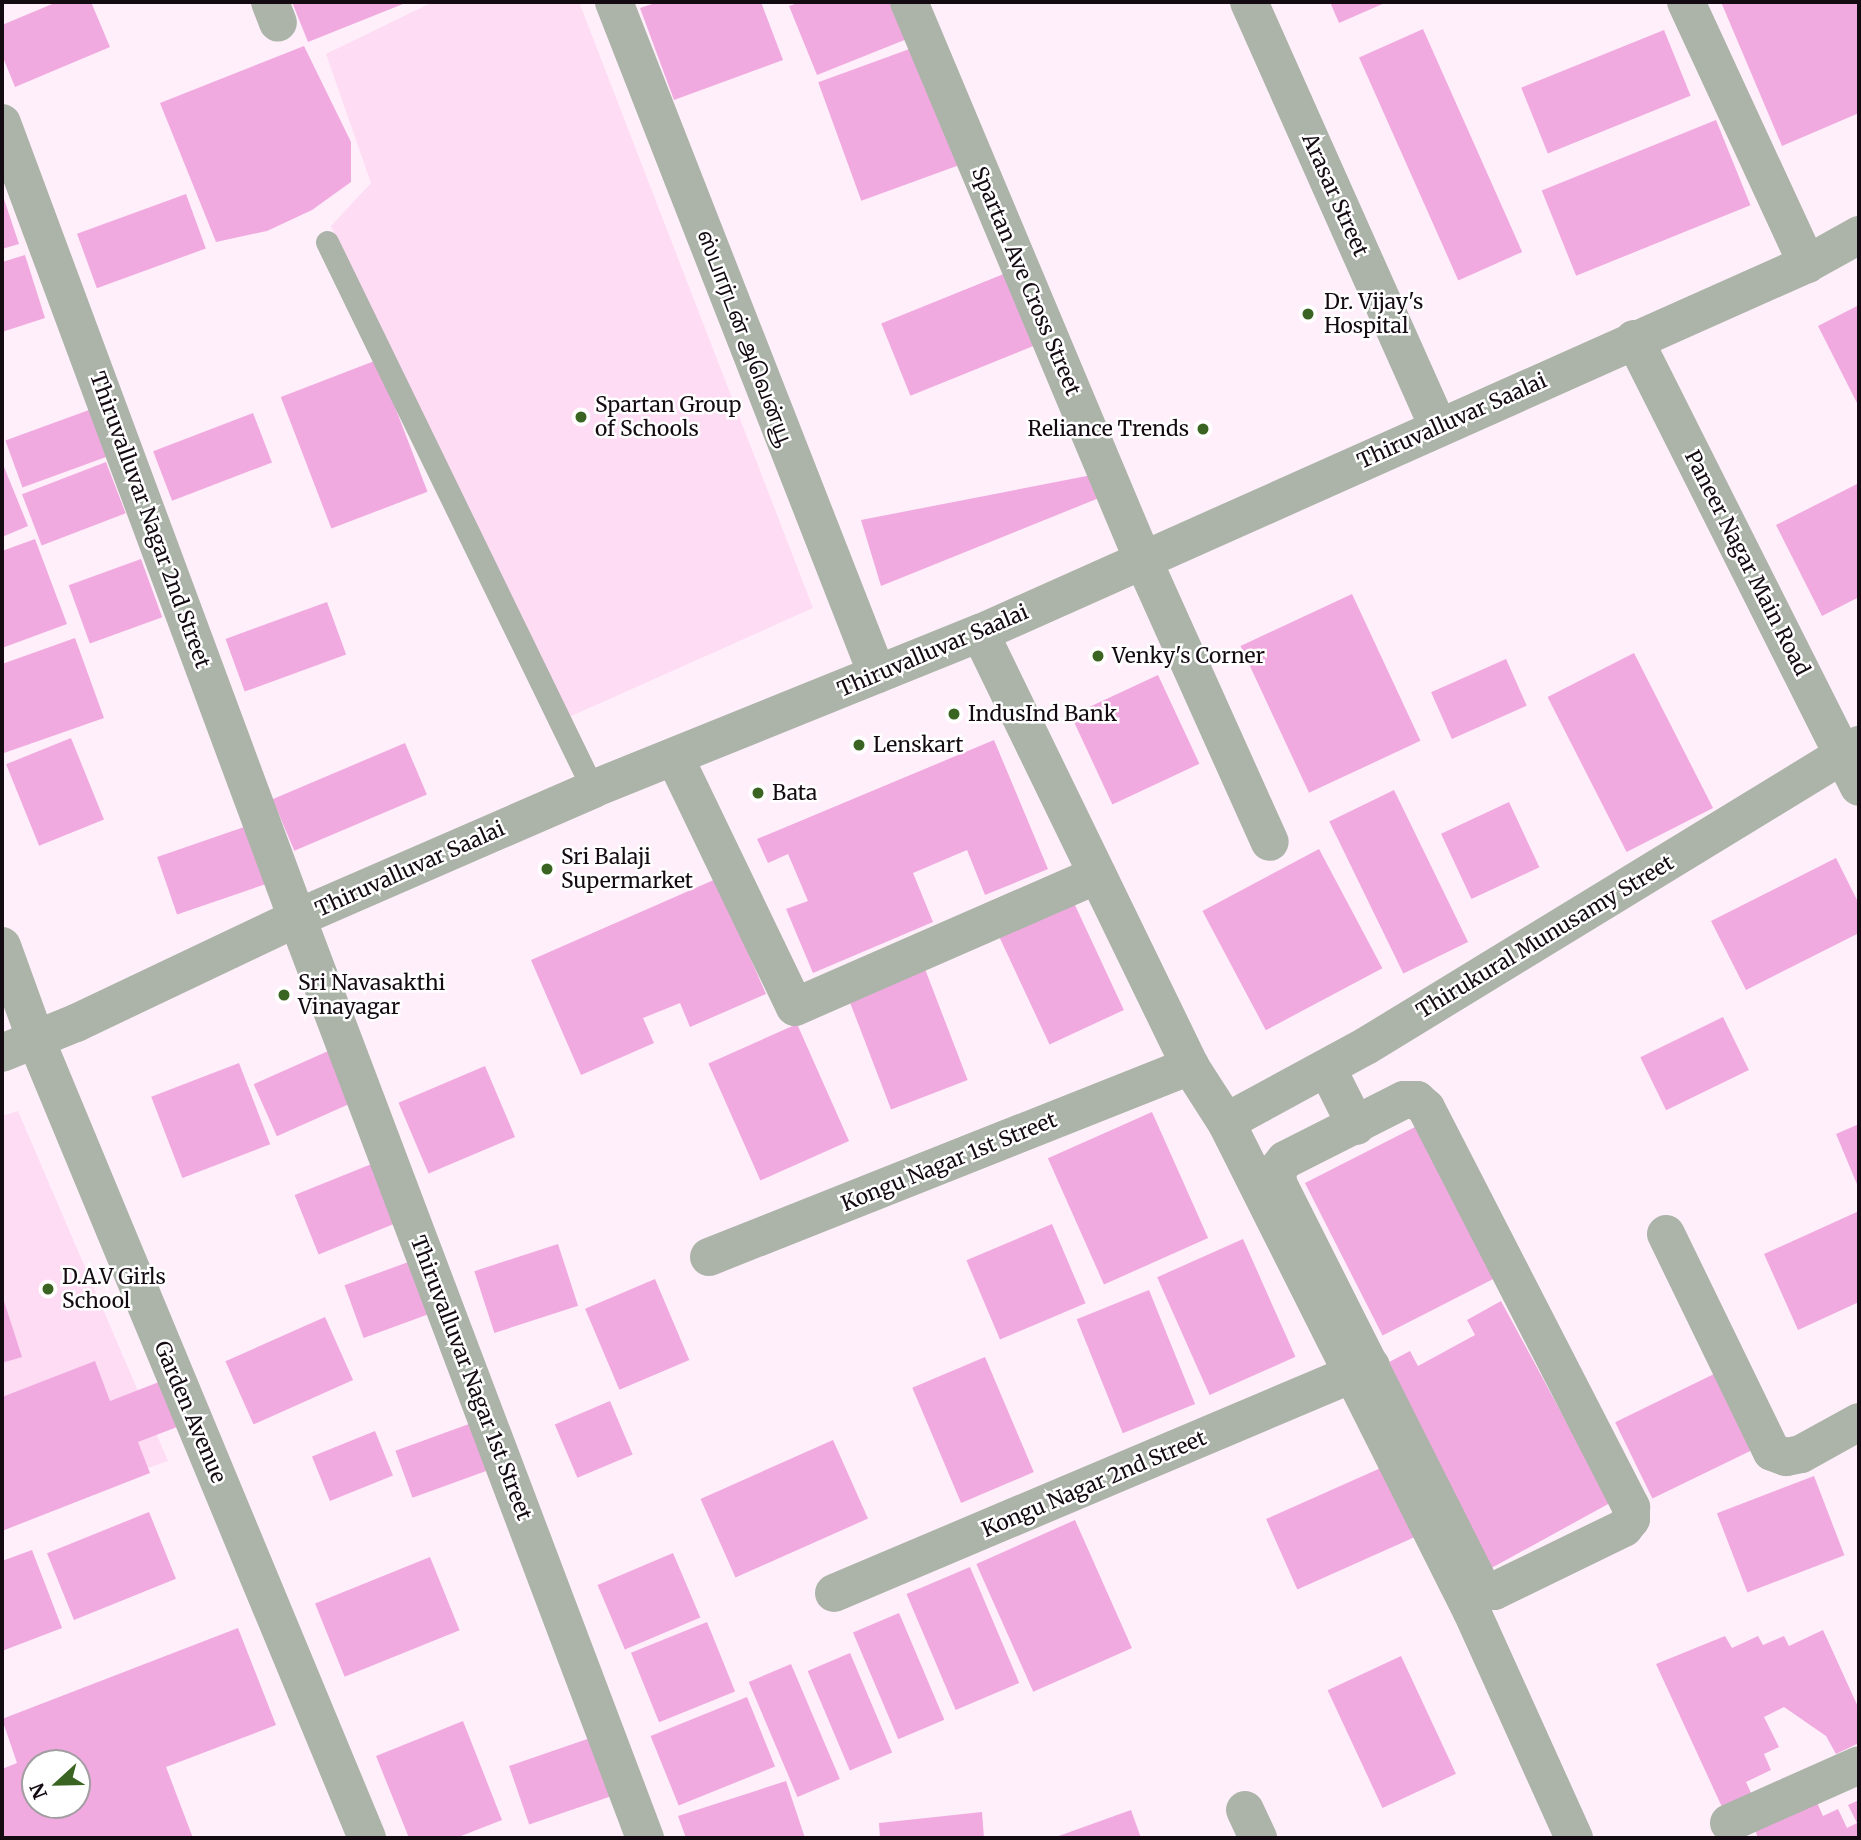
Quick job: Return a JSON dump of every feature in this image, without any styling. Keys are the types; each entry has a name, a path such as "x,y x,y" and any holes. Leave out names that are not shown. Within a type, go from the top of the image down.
{"street":[{"name":"ஸ்பார்டன் அவென்யூ","path":"614,2 877,674"},
{"name":"Spartan Ave Cross Street","path":"909,2 1143,560 1270,842"},
{"name":"Arasar Street","path":"1249,2 1438,426"},
{"path":"1686,2 1807,264"},
{"name":"Thiruvalluvar Nagar 2nd Street","path":"2,122 297,918"},
{"name":"Thiruvalluvar Saalai","path":"19,1046 297,918 593,789 980,633 1438,426 1807,264 1859,235"},
{"name":"Paneer Nagar Main Road","path":"1634,339 1854,762"},
{"path":"980,633 1190,1066 1226,1122 1362,1370 1480,1585 1486,1590 1494,1591 1624,1528 1631,1519 1631,1507 1426,1108 1417,1100 1404,1100 1285,1160 1277,1170 1278,1183 1362,1370 1574,1838"},
{"path":"675,758 795,1007 1097,875"},
{"name":"Thirukural Munusamy Street","path":"1226,1122 1327,1068 1854,762"},
{"name":"Thiruvalluvar Nagar 1st Street","path":"297,918 645,1838"},
{"name":"Garden Avenue","path":"2,946 19,1046 367,1838"},
{"name":"Kongu Nagar 1st Street","path":"709,1257 1190,1066"},
{"path":"1327,1068 1356,1126"},
{"path":"1666,1234 1772,1452 1786,1457 1801,1454 1859,1422"},
{"name":"Kongu Nagar 2nd Street","path":"834,1593 1362,1370"},
{"path":"1729,1824 1859,1765"}],"lane":[{"path":"327,242 593,789"}],"shaded area":[{"name":"Spartan Group of Schools","path":"433,2 579,2 813,608 569,717 331,226 371,183 326,54"},
{"name":"D.A.V Girls School","path":"18,1111 168,1461 2,1519 2,1116"}],"building":[{"path":"57,2 91,2 110,47 15,87 2,55 2,25"},
{"path":"292,2 408,2 308,42"},
{"path":"658,2 761,2 783,60 674,100 640,8"},
{"path":"801,2 904,2 917,35 817,75 789,6"},
{"path":"1330,2 1387,2 1339,23"},
{"path":"1721,2 1859,2 1859,113 1782,146"},
{"path":"1423,29 1522,252 1458,280 1359,57"},
{"path":"1664,30 1691,96 1548,154 1521,88"},
{"path":"304,46 351,142 351,182 312,210 267,231 216,242 160,103"},
{"path":"915,47 958,165 861,201 818,82"},
{"path":"1716,120 1750,205 1576,276 1542,190"},
{"path":"2,193 19,244 2,249"},
{"path":"186,194 206,249 97,288 77,234"},
{"path":"25,255 45,318 2,332 2,262"},
{"path":"1011,271 1040,343 910,396 881,323"},
{"path":"1859,305 1859,402 1857,403 1818,326"},
{"path":"377,360 428,492 331,529 281,397"},
{"path":"89,410 106,457 22,487 5,440"},
{"path":"253,413 272,462 172,501 153,451"},
{"path":"2,462 28,526 2,537"},
{"path":"106,462 126,513 42,546 22,494"},
{"path":"1097,474 1104,496 881,586 861,520"},
{"path":"1859,483 1859,597 1822,616 1776,525"},
{"path":"35,539 67,624 2,648 2,551"},
{"path":"141,559 162,617 90,644 69,585"},
{"path":"1352,594 1420,741 1309,793 1241,646"},
{"path":"327,602 346,655 245,692 226,639"},
{"path":"75,638 104,718 4,753 2,664"},
{"path":"1634,653 1713,808 1627,852 1548,697"},
{"path":"1506,659 1527,706 1452,739 1431,692"},
{"path":"1158,675 1199,764 1112,804 1071,716"},
{"path":"71,738 104,820 39,846 6,764"},
{"path":"994,740 1048,869 985,895 967,850 913,873 933,922 813,973 786,909 808,901 788,854 768,863 757,839"},
{"path":"405,743 427,795 294,851 272,799"},
{"path":"1394,790 1468,942 1403,973 1329,822"},
{"path":"1509,802 1539,867 1471,899 1441,834"},
{"path":"247,826 267,884 177,915 157,857"},
{"path":"1319,849 1382,968 1266,1030 1202,911"},
{"path":"1836,858 1859,904 1859,933 1746,990 1711,921"},
{"path":"716,879 766,994 690,1027 680,1003 643,1018 654,1043 581,1075 531,960"},
{"path":"1074,903 1124,1010 1050,1045 1000,938"},
{"path":"925,969 968,1080 891,1109 848,998"},
{"path":"1723,1017 1749,1070 1666,1110 1640,1057"},
{"path":"797,1024 849,1141 760,1180 708,1063"},
{"path":"335,1048 358,1100 277,1136 254,1084"},
{"path":"239,1063 270,1144 182,1178 151,1097"},
{"path":"485,1066 515,1137 429,1174 398,1103"},
{"path":"1152,1112 1208,1238 1104,1284 1048,1158"},
{"path":"1859,1124 1859,1189 1836,1134"},
{"path":"1419,1125 1497,1277 1383,1335 1305,1183"},
{"path":"379,1161 403,1220 319,1254 295,1195"},
{"path":"1859,1211 1859,1302 1798,1330 1764,1254"},
{"path":"1052,1224 1086,1303 1000,1340 966,1260"},
{"path":"1243,1239 1295,1357 1210,1395 1157,1277"},
{"path":"558,1244 578,1306 494,1333 474,1271"},
{"path":"414,1260 433,1313 364,1338 344,1285"},
{"path":"655,1279 689,1360 619,1390 585,1309"},
{"path":"1149,1290 1195,1404 1123,1433 1077,1319"},
{"path":"2,1295 22,1357 2,1363"},
{"path":"1501,1301 1610,1503 1486,1571 1376,1369 1410,1351 1418,1366 1475,1335 1467,1320"},
{"path":"325,1317 353,1380 253,1424 225,1361"},
{"path":"985,1357 1034,1472 961,1503 912,1388"},
{"path":"95,1361 110,1401 159,1382 177,1427 138,1442 150,1473 2,1531 2,1397"},
{"path":"1714,1374 1751,1450 1652,1499 1615,1422"},
{"path":"610,1401 633,1454 577,1478 555,1424"},
{"path":"480,1420 497,1467 413,1498 395,1451"},
{"path":"375,1431 393,1476 330,1501 312,1456"},
{"path":"833,1440 868,1519 736,1578 701,1499"},
{"path":"1383,1467 1414,1537 1297,1589 1266,1519"},
{"path":"1814,1476 1844,1555 1747,1593 1717,1513"},
{"path":"149,1512 176,1579 74,1620 47,1553"},
{"path":"1075,1520 1132,1648 1033,1692 976,1564"},
{"path":"32,1550 62,1628 2,1651 2,1561"},
{"path":"673,1553 700,1617 625,1649 598,1585"},
{"path":"430,1557 460,1630 345,1677 315,1603"},
{"path":"970,1567 1019,1683 956,1710 906,1594"},
{"path":"899,1613 944,1720 898,1739 853,1633"},
{"path":"707,1622 735,1692 659,1722 631,1653"},
{"path":"238,1628 276,1725 166,1767 193,1838 2,1838 2,1769 17,1763 2,1719"},
{"path":"1823,1630 1859,1709 1859,1743 1836,1754 1826,1736 1784,1707 1764,1717 1779,1747 1764,1754 1771,1770 1746,1782 1751,1793 1722,1807 1656,1664 1725,1636 1732,1648 1758,1636 1763,1645 1784,1636 1789,1646"},
{"path":"850,1653 892,1752 850,1770 808,1671"},
{"path":"1401,1656 1456,1774 1383,1808 1328,1690"},
{"path":"791,1664 840,1779 797,1797 749,1682"},
{"path":"747,1697 775,1767 679,1805 651,1736"},
{"path":"463,1721 502,1820 456,1838 409,1838 376,1756"},
{"path":"596,1736 616,1795 529,1825 509,1766"},
{"path":"786,1781 805,1838 686,1838 678,1816"},
{"path":"1815,1798 1823,1816 1838,1809 1847,1828 1857,1823 1848,1805 1859,1800 1859,1838 1758,1838 1753,1825"},
{"path":"1131,1810 1141,1838 1053,1838"},
{"path":"982,1812 984,1838 880,1838 879,1823"}],"place":[{"name":"Dr. Vijay's Hospital","path":"1308,314"},
{"name":"Spartan Group of Schools","path":"581,417"},
{"name":"Reliance Trends","path":"1203,429"},
{"name":"Venky's Corner","path":"1098,656"},
{"name":"IndusInd Bank","path":"954,714"},
{"name":"Lenskart","path":"859,745"},
{"name":"Bata","path":"758,793"},
{"name":"Sri Balaji Supermarket","path":"547,869"},
{"name":"Sri Navasakthi Vinayagar","path":"284,995"},
{"name":"D.A.V Girls School","path":"48,1289"}]}
